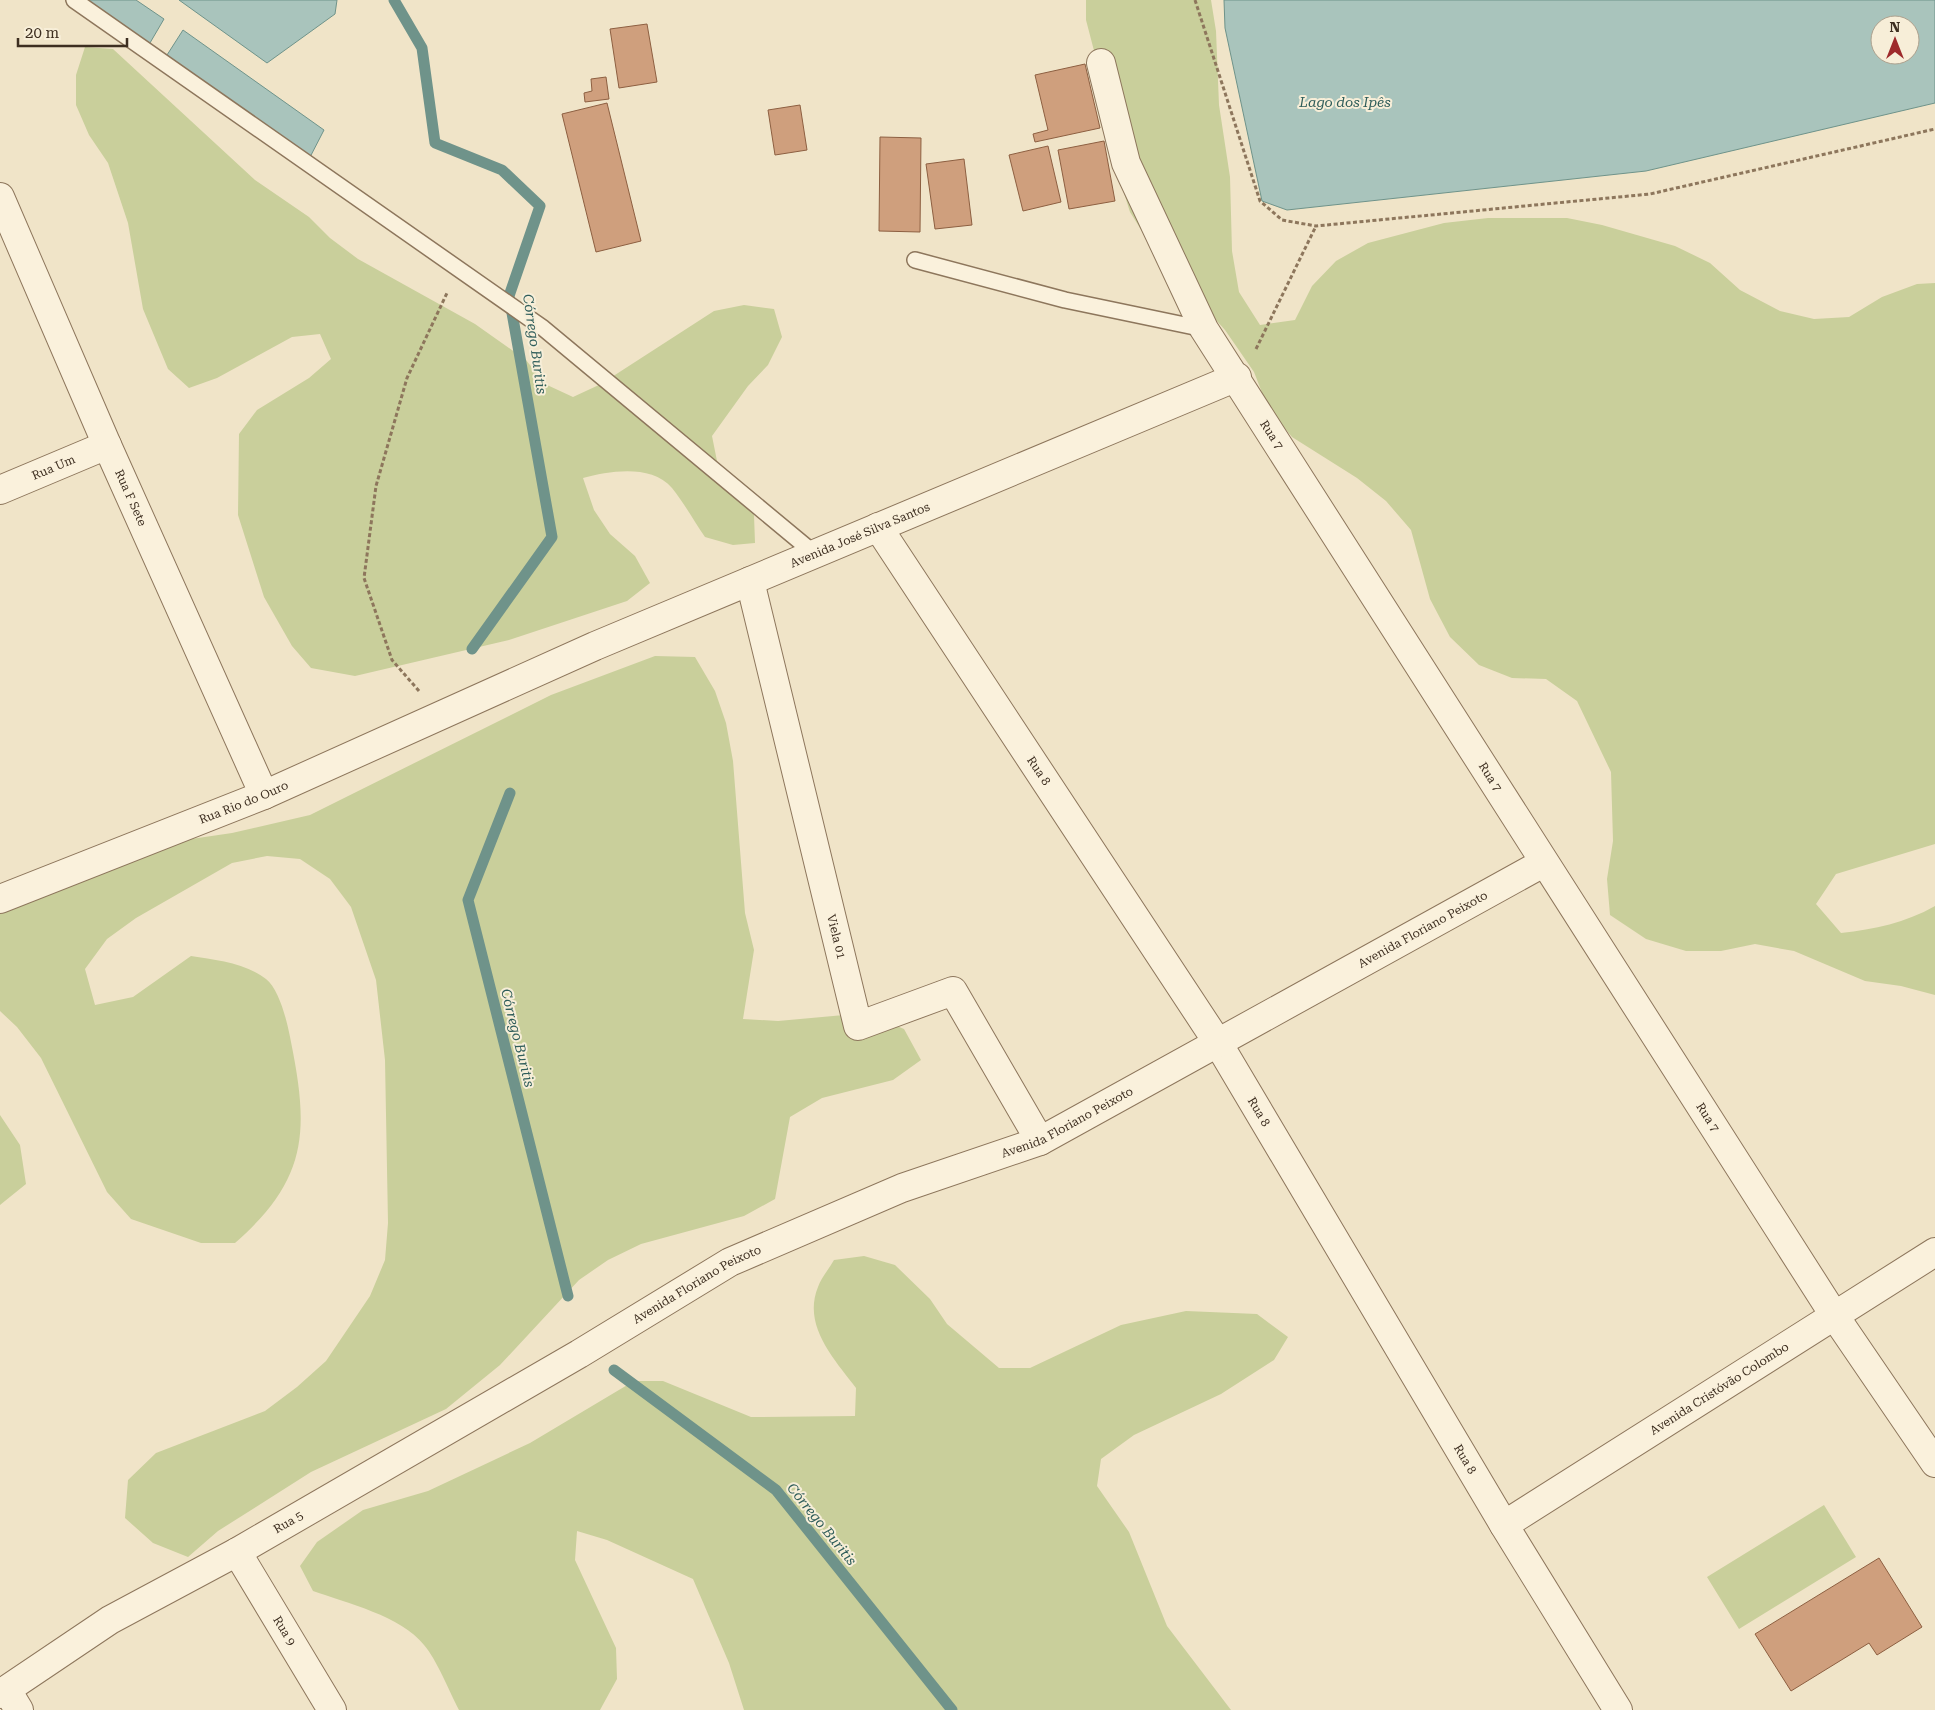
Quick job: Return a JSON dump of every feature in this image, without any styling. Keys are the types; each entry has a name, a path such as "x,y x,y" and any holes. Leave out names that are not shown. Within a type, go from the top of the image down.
{"street":[{"name":"Rua 7","path":"1101,63 1126,163 1204,330 1236,377 1544,864 1834,1316 1935,1463"},
{"name":"Rua F Sete","path":"0,197 107,445 264,795"},
{"name":"Avenida José Silva Santos","path":"484,696 595,646 1236,377"},
{"name":"Rua Um","path":"0,490 107,445"},
{"name":"Rua 8","path":"878,527 1218,1043 1504,1525 1618,1710"},
{"name":"Viela 01","path":"750,581 858,1026 953,991 1040,1141"},
{"name":"Rua Rio do Ouro","path":"0,899 264,795 484,696"},
{"name":"Avenida Floriano Peixoto","path":"579,1354 730,1262 902,1188 1040,1141 1544,864"},
{"name":"Avenida Cristóvão Colombo","path":"1504,1525 1935,1252"},
{"name":"Rua 5","path":"9,1698 110,1620 236,1552 579,1354"},
{"name":"Rua 9","path":"236,1552 332,1710"}],"lane":[{"path":"74,0 544,328 815,554"},
{"path":"915,260 1065,300 1204,330"}],"path":[{"path":"1195,0 1260,201 1282,220 1316,226 1650,194 1935,129"},
{"path":"1236,377 1263,336 1275,307 1316,226"},
{"path":"441,715 392,660 364,578 376,486 406,378 464,273"}],"green space":[{"path":"1086,0 1211,0 1216,31 1219,105 1230,177 1232,251 1239,292 1260,325 1295,320 1312,286 1336,261 1368,243 1444,223 1488,218 1567,218 1602,225 1675,246 1710,263 1740,290 1780,311 1814,319 1849,317 1882,297 1917,284 1935,283 1935,844 1836,874 1816,904 1841,933 1890,924 1912,917 1935,906 1935,995 1901,986 1865,981 1794,951 1755,944 1721,951 1686,951 1646,939 1610,915 1607,879 1613,841 1611,772 1577,701 1546,679 1512,678 1479,665 1450,637 1430,599 1411,530 1386,501 1357,478 1292,437 1268,408 1254,372 1225,330 1198,300 1170,276 1130,212 1117,171 1116,135 1086,20"},
{"path":"85,47 113,49 255,180 309,217 330,238 358,259 475,324 526,360 545,384 573,397 601,384 714,311 744,305 774,309 782,337 768,365 748,386 712,436 718,466 754,515 755,543 733,545 705,537 672,488 663,480 653,475 630,471 605,473 583,478 594,510 610,534 635,556 650,583 627,601 509,640 355,676 311,668 292,646 264,597 238,515 239,434 257,410 309,378 331,359 320,334 292,337 217,378 189,388 168,369 143,309 128,223 108,163 89,135 76,105 76,75"},
{"path":"655,656 695,657 715,691 726,723 733,761 745,913 754,950 743,1019 778,1021 866,1013 904,1029 921,1060 893,1080 822,1098 790,1117 775,1199 744,1216 641,1244 608,1260 579,1280 500,1365 446,1409 311,1472 218,1531 188,1557 153,1543 125,1518 128,1480 156,1453 265,1411 297,1387 326,1361 370,1296 385,1260 388,1223 385,1060 376,980 351,907 330,879 300,859 267,856 232,863 136,918 107,939 85,969 95,1005 133,997 191,956 230,963 249,969 271,984 279,999 290,1035 300,1102 300,1128 297,1152 290,1175 277,1197 259,1220 235,1243 201,1243 131,1219 107,1192 41,1058 17,1027 0,1011 0,914 68,882 123,849 232,833 310,815 551,695"},
{"path":"0,1115 20,1145 26,1184 0,1205"},
{"path":"864,1256 895,1265 930,1299 947,1324 999,1368 1030,1368 1121,1325 1186,1311 1257,1314 1288,1337 1274,1360 1221,1394 1134,1435 1101,1459 1097,1486 1129,1532 1167,1626 1231,1710 744,1710 729,1663 693,1579 607,1540 577,1531 575,1560 616,1648 617,1679 600,1710 459,1710 434,1659 414,1635 388,1618 313,1591 300,1566 317,1542 363,1510 428,1491 530,1443 634,1381 663,1381 751,1417 855,1416 856,1388 823,1342 817,1329 814,1301 819,1284 834,1260"},
{"path":"1824,1505 1856,1557 1739,1629 1707,1577"}],"water":[{"path":"83,0 136,0 164,19 147,48"},
{"path":"179,0 337,0 335,14 267,63"},
{"name":"Lago dos Ipês","path":"1224,0 1935,0 1935,103 1646,171 1287,210 1262,201 1225,28"},
{"path":"183,30 324,130 308,161 167,55"}],"building":[{"path":"647,24 657,82 619,88 610,29"},
{"path":"1085,64 1100,128 1035,142 1033,134 1048,130 1035,75"},
{"path":"606,77 609,99 585,102 584,93 592,91 591,79"},
{"path":"607,103 641,241 596,252 562,114"},
{"path":"800,105 807,150 775,155 768,110"},
{"path":"880,137 921,138 920,232 879,231"},
{"path":"1104,141 1115,201 1069,209 1058,150"},
{"path":"1048,146 1061,202 1023,211 1009,155"},
{"path":"964,159 972,225 935,229 926,164"},
{"path":"1879,1558 1922,1627 1877,1655 1869,1643 1791,1691 1755,1634"}],"waterway":[{"name":"Córrego Buritis","path":"394,0 422,48 435,143 502,170 540,206 509,296 552,537 472,649"},
{"name":"Córrego Buritis","path":"510,793 468,900 568,1296"},
{"name":"Córrego Buritis","path":"614,1370 776,1490 952,1710"}]}
